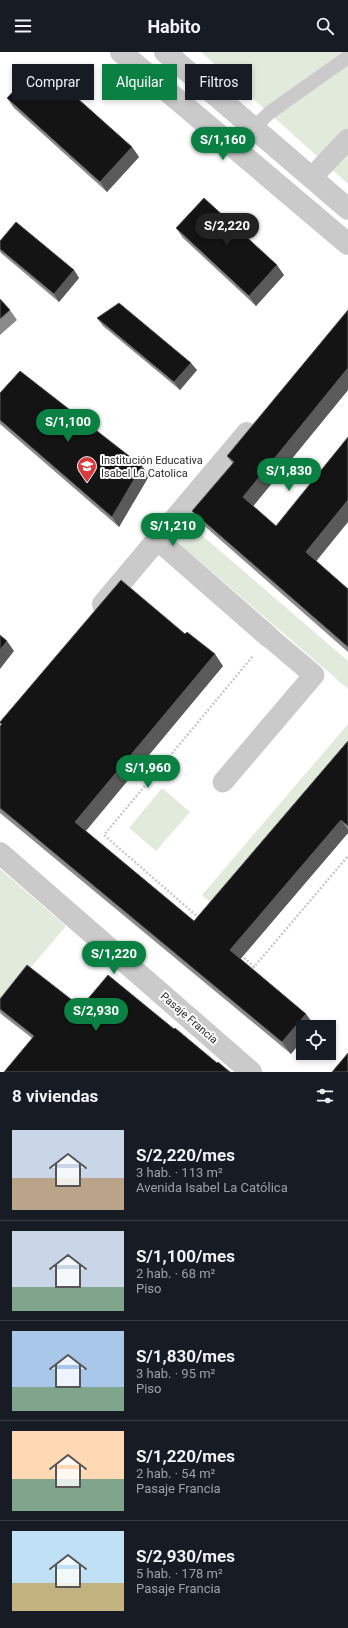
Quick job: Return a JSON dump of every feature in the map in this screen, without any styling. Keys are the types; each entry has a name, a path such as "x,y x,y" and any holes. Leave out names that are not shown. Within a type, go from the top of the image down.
{"street":[{"path":"121,52 348,244"},
{"path":"165,52 348,196"},
{"path":"177,52 348,209"},
{"path":"318,171 348,139"},
{"path":"92,618 259,420"},
{"path":"157,540 314,675 223,782"},
{"name":"Pasaje Francia","path":"0,852 251,1072"}],"lane":[{"path":"257,125 269,113 348,57"}],"path":[{"path":"200,920 104,835 269,637"},
{"path":"236,951 254,967 348,856"}],"green space":[{"path":"201,52 348,52 348,184 252,98 252,64 214,64"},
{"path":"190,525 348,661 348,689 176,541"},
{"path":"348,724 348,757 219,909 202,895"},
{"path":"162,788 190,812 156,851 129,828"},
{"path":"0,869 66,926 0,1004"}],"building":[{"path":"12,93 12,100 79,100 132,147 100,182 7,98"},
{"path":"204,198 277,265 249,296 176,228"},
{"path":"16,222 74,270 54,294 0,249 0,241"},
{"path":"0,299 10,310 0,319"},
{"path":"119,303 191,363 174,382 97,318"},
{"path":"348,310 348,368 243,497 276,526 348,437 348,500 306,552 348,589 348,647 192,511 234,462 227,456"},
{"path":"20,371 142,466 112,517 0,420 0,393"},
{"path":"121,580 185,634 187,632 215,654 75,822 194,921 348,741 348,826 341,820 230,950 306,1014 301,1020 296,1020 296,1026 282,1042 0,808 0,726 2,724 0,722"},
{"path":"0,635 7,641 0,650"},
{"path":"27,965 81,1007 108,975 230,1072 4,1072 34,1036 0,1009 0,999"},
{"path":"348,1053 348,1072 332,1072"}],"place":[{"name":"Institución Educativa Isabel La Catolica","path":"87,483"}]}
